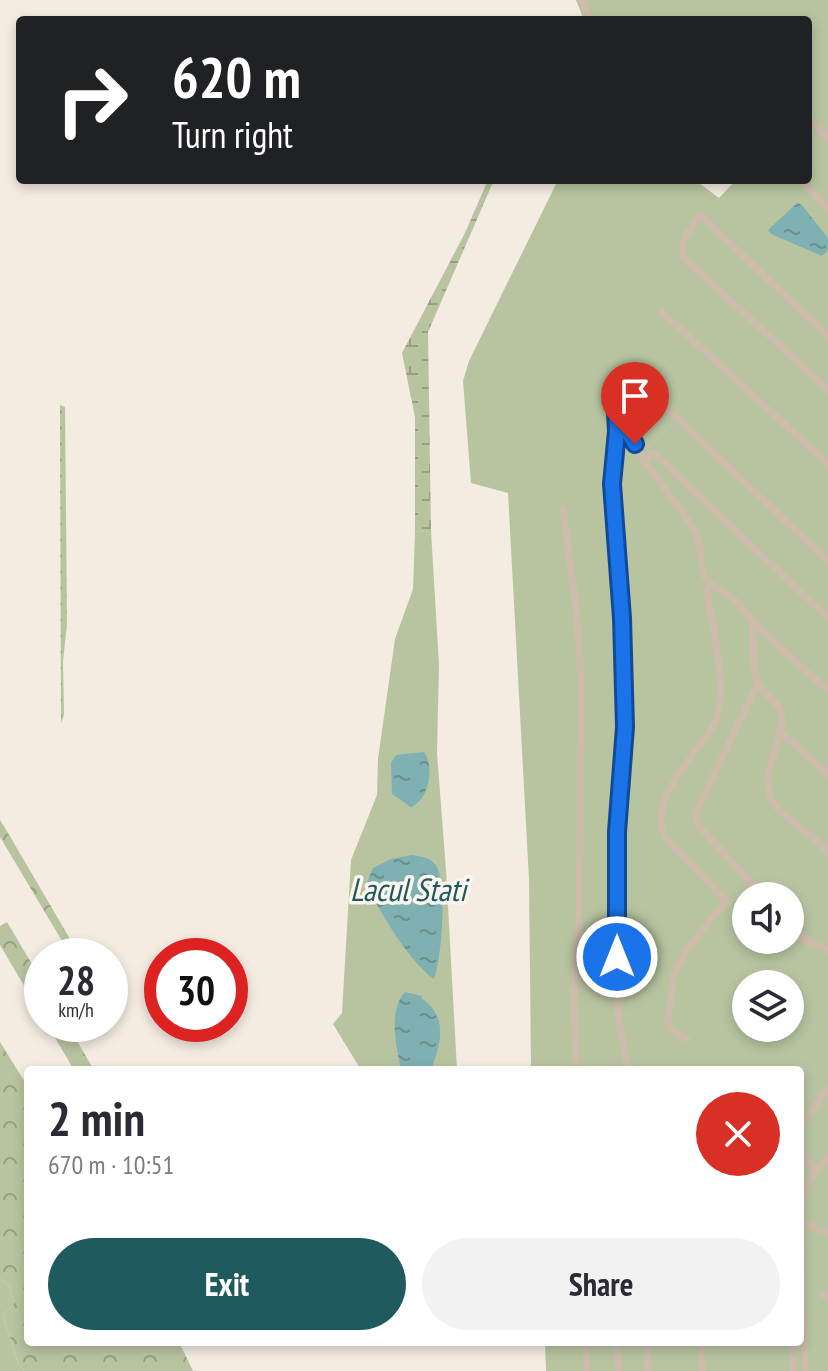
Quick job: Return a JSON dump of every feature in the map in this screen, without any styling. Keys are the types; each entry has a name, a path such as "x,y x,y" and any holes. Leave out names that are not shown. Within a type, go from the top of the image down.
{"street":[{"path":"812,121 828,139"},
{"path":"804,184 828,208"},
{"path":"828,336 700,215 682,242 684,258 828,390"},
{"path":"662,312 828,464"},
{"path":"828,561 643,386 631,385 625,391 625,427 645,462 692,527 699,540 703,572 710,583 738,603 753,621 828,690"},
{"path":"623,407 616,408 612,484 622,618 625,727 617,832 618,1016 627,1066"},
{"path":"645,462 651,453 657,456 828,618"},
{"path":"563,508 577,615 581,683 579,921 574,1001 576,1066"},
{"path":"687,1039 672,1031 668,1021 674,974 689,947 726,901 669,842 663,834 660,820 673,782 714,725 720,709 721,689 707,591 710,583"},
{"path":"751,882 698,825 695,814 758,683 753,621"},
{"path":"758,683 779,706 781,714 768,774 775,806 828,853"},
{"path":"779,731 828,774"},
{"path":"804,939 828,950"},
{"path":"804,1122 827,1090"},
{"path":"804,1153 813,1175"},
{"path":"804,1199 813,1175 828,1156"},
{"path":"804,1176 813,1175"},
{"path":"804,1223 828,1233"},
{"path":"804,1344 805,1371"},
{"path":"586,1346 587,1371"},
{"path":"617,1346 619,1371"},
{"path":"647,1346 648,1371"},
{"path":"701,1346 702,1371"},
{"path":"793,1346 793,1371"}],"green space":[{"path":"576,0 828,0 828,1371 546,1371 545,1346 804,1346 804,1066 531,1066 529,879 508,493 471,483 463,381 469,361 556,184 700,184 719,198 732,184 812,184 812,16 582,16"},
{"path":"486,184 492,184 428,332 431,531 415,532 415,417 402,353 465,233"},
{"path":"60,405 65,407 67,624 63,661 64,715 61,723"},
{"path":"431,531 439,665 437,753 457,1066 359,1066 333,1024 342,1013 351,860 377,795 378,759 395,639 413,589 415,532"},
{"path":"0,820 69,938 60,938 0,837"},
{"path":"7,922 24,951 24,986 0,945 0,926"},
{"path":"0,1042 24,1081 24,1346 181,1346 193,1371 24,1371 18,1363 3,1316 14,1303 10,1287 0,1278"},
{"path":"58,1042 78,1042 92,1066 72,1066"},
{"path":"0,1278 10,1287 14,1303 3,1316 18,1363 24,1371 0,1371"}],"water":[{"path":"797,203 828,238 828,250 822,256 768,230"},
{"path":"424,752 429,766 428,782 422,798 411,807 392,794 391,763 396,755"},
{"name":"Lacul Stati","path":"411,855 430,860 439,872 443,902 434,979 395,935 367,882 373,868 391,859"},
{"path":"405,992 422,996 436,1013 440,1040 432,1066 400,1066 395,1018"}],"route":[{"path":"617,957 616,859 625,727 622,618 612,484 618,423 616,408 619,406 623,407 625,427 635,444"}]}
